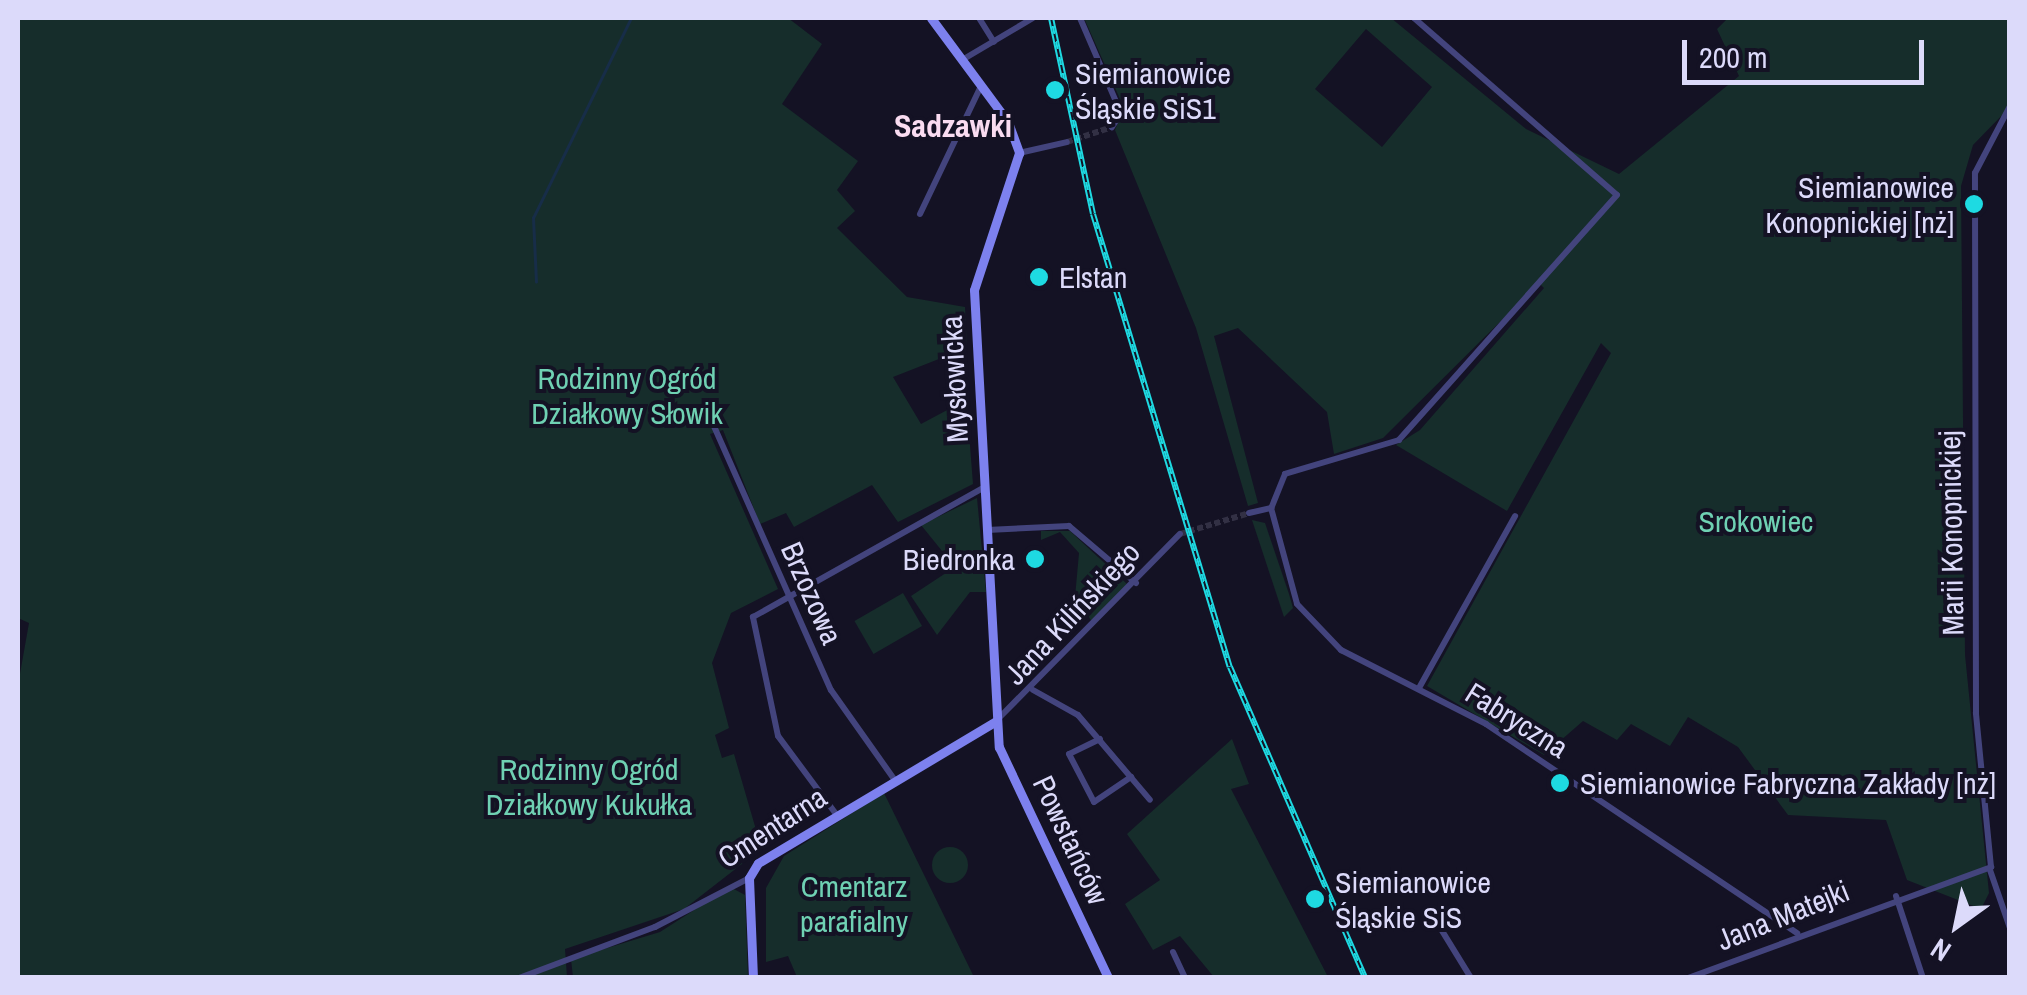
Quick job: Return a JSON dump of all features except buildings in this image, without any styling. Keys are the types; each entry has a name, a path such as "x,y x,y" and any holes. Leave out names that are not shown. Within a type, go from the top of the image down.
{"street":[{"path":"931,18 982,86 1019,154 1067,142"},
{"path":"979,18 994,42"},
{"path":"961,61 1033,18"},
{"path":"1080,18 1121,113 1112,128"},
{"path":"1249,514 1271,508 1285,474 1399,440 1617,195 1414,18"},
{"path":"920,214 982,86"},
{"name":"Marii Konopnickiej","path":"2010,106 1974,173 1976,713 1990,870 2010,928"},
{"name":"Mysłowicka","path":"996,721 974,290 1019,154"},
{"name":"Brzozowa","path":"709,416 836,699 894,779"},
{"path":"836,814 778,736 757,670 751,622 787,593 985,487"},
{"name":"Fabryczna","path":"1271,508 1291,590 1314,628 1419,688 1797,933"},
{"path":"1419,688 1514,516"},
{"path":"987,530 1069,526 1136,584"},
{"name":"Jana Kilińskiego","path":"996,721 1033,690 1180,534"},
{"path":"1033,690 1100,739 1150,800"},
{"name":"Cmentarna","path":"519,978 655,927 750,878 758,863 996,721"},
{"name":"Powstańców","path":"996,721 1000,747 1108,978"},
{"path":"1100,739 1069,754 1094,802 1131,776"},
{"path":"1924,978 1896,896 1990,870"},
{"path":"750,878 753,978"},
{"name":"Jana Matejki","path":"1688,978 1896,896"},
{"path":"1436,920 1471,978"},
{"path":"1173,952 1185,978"}],"green space":[{"path":"18,18 788,18 822,44 782,104 858,161 837,190 855,211 837,228 907,297 965,307 967,348 893,377 921,424 951,408 953,433 969,433 973,484 898,522 872,485 794,527 786,513 760,524 723,430 710,434 778,589 731,613 712,663 729,728 715,735 722,758 734,754 759,840 747,860 684,909 565,949 567,977 18,977 18,685 29,623 18,618"},
{"name":"Srokowiec","path":"1084,18 1391,18 1526,129 1619,174 1739,76 1717,29 1728,18 2009,18 2009,108 1973,145 1961,186 1965,655 1989,893 1981,909 1907,880 1886,820 1788,815 1738,747 1688,717 1670,746 1631,724 1617,740 1583,721 1544,755 1427,686 1611,353 1601,343 1507,511 1396,445 1420,430 1544,288 1539,283 1383,438 1334,454 1327,412 1238,328 1214,336 1258,503 1248,506 1196,328 1115,130 1124,108","holes":["1366,29 1432,87 1382,147 1315,89"]},
{"path":"977,498 986,592 970,592 937,635 911,596 955,567 921,525"},
{"path":"1252,520 1265,523 1289,594 1293,608 1284,617"},
{"path":"1041,531 1070,531 1127,584 1092,622 1087,614 1106,593 1092,589 1074,608 1079,553 1060,532 1041,540"},
{"path":"903,593 922,626 874,654 855,621"},
{"path":"1232,739 1249,784 1231,789 1328,977 1214,977 1180,936 1153,950 1125,904 1160,880 1127,834"},
{"name":"Cmentarz parafialny","path":"884,793 974,977 797,977 788,956 766,962 766,888 784,856"},
{"path":"950,847 963,852 968,865 963,878 950,883 937,878 932,865 937,852"},
{"path":"730,887 745,895 748,977 573,977 571,959 660,932"}],"waterway":[{"path":"536,282 533,218 631,18"}],"tunnel":[{"path":"1067,142 1112,127"},
{"path":"1180,534 1249,513"}],"railway":[{"path":"1051,18 1093,214 1230,667 1365,978"}],"place":[{"name":"Siemianowice Śląskie SiS1","path":"1055,90"},
{"name":"Siemianowice Konopnickiej [nż]","path":"1974,204"},
{"name":"Elstan","path":"1039,277"},
{"name":"Biedronka","path":"1035,559"},
{"name":"Siemianowice Fabryczna Zakłady [nż]","path":"1560,783"},
{"name":"Siemianowice Śląskie SiS","path":"1315,899"}],"district":[{"name":"Sadzawki","path":"953,126"}],"park label":[{"name":"Rodzinny Ogród Działkowy Słowik","path":"627,395"},
{"name":"Rodzinny Ogród Działkowy Kukułka","path":"589,786"}]}
